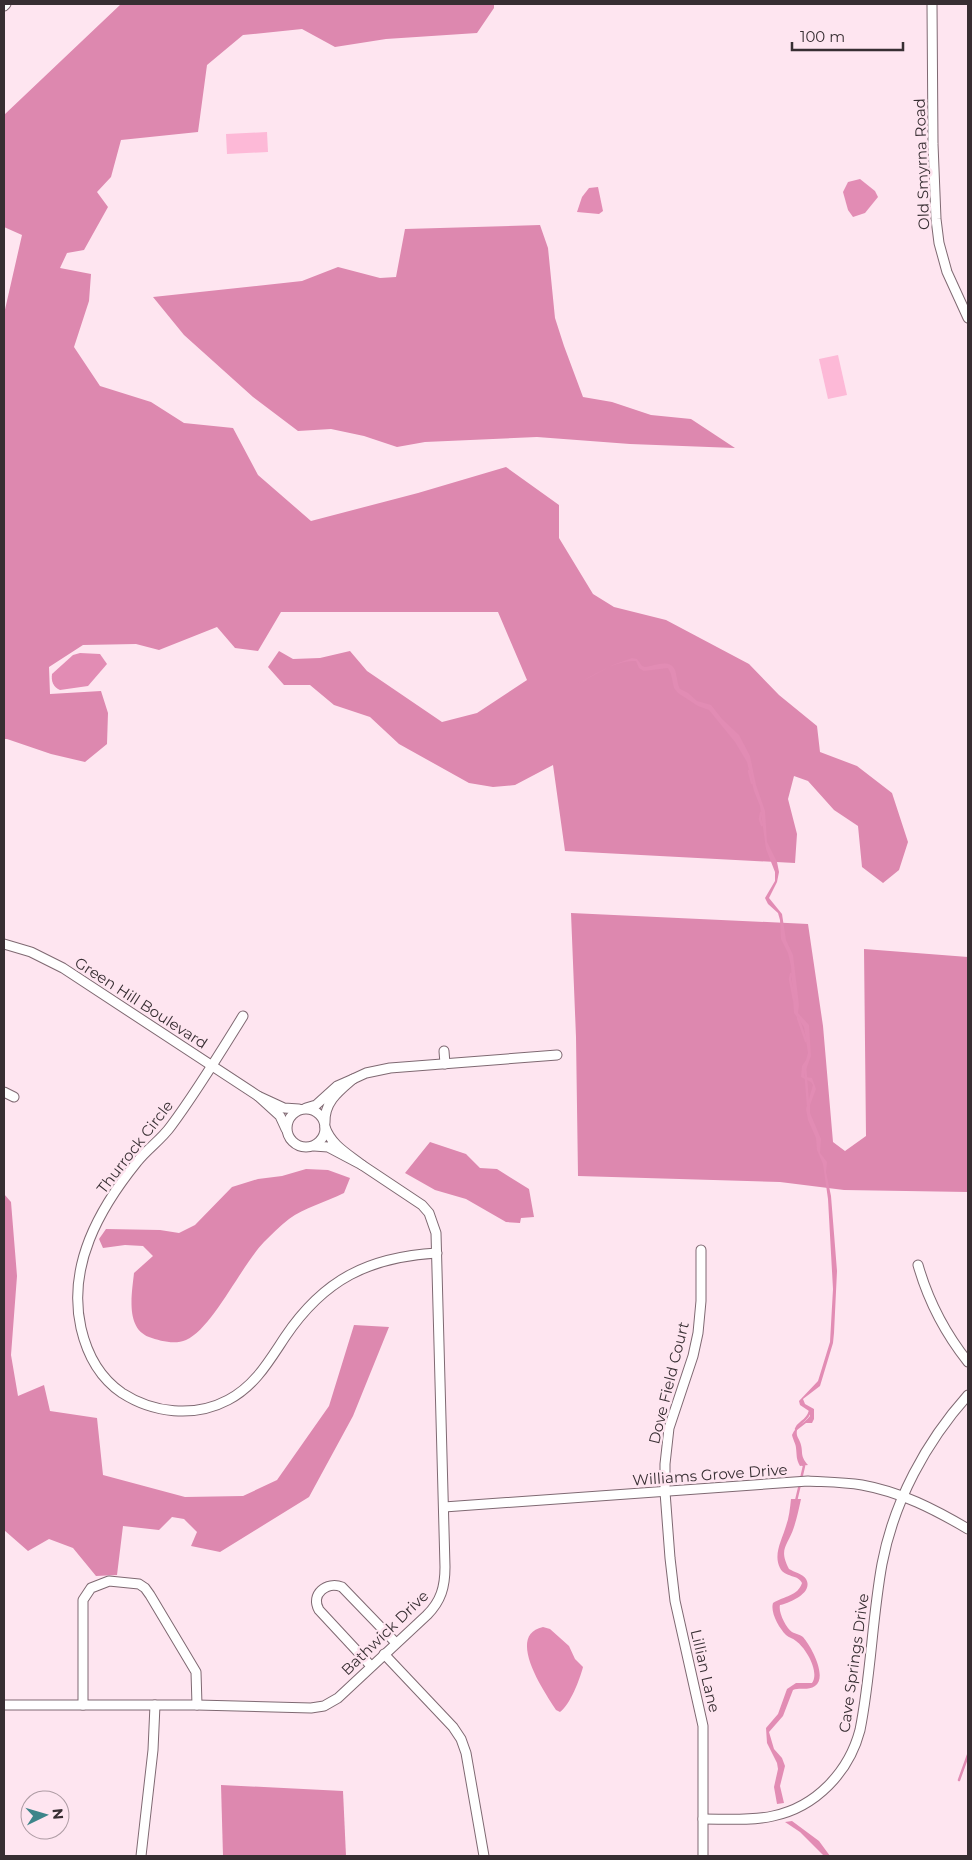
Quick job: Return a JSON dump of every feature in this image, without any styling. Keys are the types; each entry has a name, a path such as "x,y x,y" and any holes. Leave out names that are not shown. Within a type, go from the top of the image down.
{"street":[{"name":"Old Smyrna Road","path":"932,4 936,219 939,243 947,272 968,318"},
{"name":"Green Hill Boulevard","path":"4,944 31,952 63,968 258,1096 284,1108 303,1109"},
{"name":"Thurrock Circle","path":"243,1016 168,1130 137,1162 123,1181 97,1222 86,1247 80,1268 78,1289 80,1325 84,1342 103,1374 115,1388 138,1402 168,1410 199,1410 222,1403 236,1395 256,1379 301,1314 335,1284 353,1273 380,1262 404,1256 437,1253"},
{"path":"444,1051 445,1064"},
{"path":"354,1079 335,1095 329,1103 325,1113 325,1125 320,1140 311,1146 302,1147 295,1143 288,1133 287,1126 294,1112 316,1105 337,1086 354,1079 379,1070 557,1055"},
{"path":"4,1092 14,1097"},
{"name":"Green Hill Boulevard","path":"258,1096 280,1116 288,1133"},
{"path":"303,1109 317,1112 325,1125"},
{"name":"Bathwick Drive","path":"4,1705 197,1705 310,1708 324,1706 338,1698 431,1611 443,1592 446,1567 435,1227 426,1209 335,1144 329,1136 325,1125"},
{"name":"Bathwick Drive","path":"311,1146 328,1146 362,1164"},
{"name":"Dove Field Court","path":"665,1492 667,1436 698,1333 701,1301 701,1250"},
{"path":"918,1265 926,1290 937,1314 968,1362"},
{"name":"Cave Springs Drive","path":"703,1819 751,1819 787,1812 820,1794 845,1766 860,1730 882,1562 893,1525 920,1462 933,1440 968,1395"},
{"name":"Williams Grove Drive","path":"444,1506 808,1481 863,1485 904,1496 935,1509 968,1529"},
{"name":"Lillian Lane","path":"665,1492 675,1601 703,1726 703,1856"},
{"path":"83,1705 83,1600 89,1590 104,1582 139,1584 150,1595 196,1672 197,1705"},
{"path":"372,1666 319,1610 316,1602 318,1593 322,1589 333,1585 342,1587 396,1643"},
{"path":"384,1654 453,1727 461,1739 466,1753 484,1856"},
{"path":"141,1856 153,1750 155,1705"}],"shaded area":[{"path":"121,4 494,4 494,8 477,33 386,39 335,47 302,29 243,35 207,65 198,132 121,140 111,177 97,192 108,207 84,250 67,253 60,268 91,274 89,301 74,347 100,386 151,402 184,423 233,428 258,475 311,521 418,493 506,467 559,505 559,538 593,594 614,607 666,620 749,664 779,695 817,726 820,752 857,766 892,793 908,842 899,870 883,883 862,867 858,826 834,810 808,781 794,776 788,799 797,834 795,863 565,851 553,765 515,785 493,787 469,783 399,744 370,717 334,705 310,685 284,685 268,667 279,651 293,659 320,658 350,651 367,671 442,722 477,713 527,680 498,612 281,612 258,651 235,648 217,627 159,650 136,644 83,645 49,667 50,694 101,691 108,713 107,744 85,762 51,754 4,739 4,314 22,235 4,227 4,115"},
{"path":"267,132 268,152 227,154 226,134"},
{"path":"860,179 875,191 878,197 865,213 853,217 848,210 843,192 848,182"},
{"path":"598,187 603,211 599,214 577,212 582,197 589,188"},
{"path":"540,225 548,248 555,318 583,397 612,402 651,415 691,419 735,448 630,444 537,437 425,442 397,447 364,436 331,429 298,431 253,397 184,335 153,297 302,281 338,267 380,278 396,277 405,229"},
{"path":"838,355 847,395 828,399 819,359"},
{"path":"80,653 100,654 107,664 88,686 58,689 53,684 52,674 73,655"},
{"path":"632,658 637,659 645,667 657,664 673,666 680,689 697,701 711,705 722,719 739,735 750,756 756,785 765,811 767,842 777,862 779,872 777,882 769,898 782,914 786,940 793,955 799,1005 798,1013 809,1025 811,1056 804,1075 805,1077 812,1078 816,1089 810,1105 810,1113 821,1139 820,1153 827,1162 826,1172 831,1196 837,1271 833,1343 820,1386 803,1399 805,1404 814,1409 814,1419 812,1423 806,1423 797,1430 803,1456 808,1465 800,1466 792,1435 810,1416 809,1411 800,1405 799,1401 818,1381 830,1342 833,1289 828,1199 823,1164 817,1150 816,1138 808,1120 806,1109 813,1085 801,1077 802,1066 808,1053 804,1027 794,1013 791,966 788,953 781,939 778,913 768,904 765,898 775,881 775,872 766,849 760,806 754,791 747,762 735,742 709,710 698,706 678,693 674,688 668,668 644,671 639,668 636,661 628,661 608,668"},
{"path":"571,913 808,924 823,1026 833,1142 845,1151 866,1136 864,949 968,957 968,1192 844,1190 780,1182 578,1176 576,1037"},
{"path":"430,1142 466,1154 480,1168 497,1169 529,1189 534,1217 521,1218 520,1223 506,1222 466,1199 435,1190 405,1173"},
{"path":"306,1169 328,1170 350,1178 344,1193 295,1215 276,1230 255,1253 216,1310 196,1334 186,1340 172,1342 149,1337 141,1332 133,1318 132,1290 134,1273 153,1256 143,1246 125,1245 103,1248 99,1239 106,1229 160,1230 179,1233 195,1225 232,1187 258,1179 282,1176"},
{"path":"4,1194 11,1202 17,1276 11,1355 18,1396 44,1385 50,1411 97,1418 103,1475 185,1497 243,1496 277,1480 329,1406 354,1325 389,1327 353,1416 309,1497 220,1552 191,1546 197,1532 184,1519 172,1517 159,1530 123,1526 117,1575 96,1576 73,1548 49,1539 28,1551 4,1530"},
{"path":"791,1499 801,1499 792,1533 785,1547 784,1556 789,1569 803,1576 808,1584 804,1593 780,1605 780,1612 787,1627 792,1632 803,1637 810,1647 817,1661 820,1676 819,1682 815,1686 807,1689 793,1690 783,1716 769,1732 774,1749 782,1758 785,1766 780,1786 784,1803 777,1804 774,1787 778,1769 767,1743 766,1728 778,1714 787,1689 796,1683 812,1683 814,1678 813,1667 808,1654 800,1644 783,1632 776,1620 772,1607 773,1603 797,1591 802,1583 798,1578 782,1571 777,1558 780,1542 788,1520"},
{"path":"543,1627 550,1629 569,1646 575,1659 583,1667 571,1698 560,1712 556,1710 537,1678 528,1652 527,1641 532,1632"},
{"path":"221,1785 343,1791 346,1856 223,1856"},
{"path":"792,1821 819,1841 830,1856 824,1856 800,1832 785,1822"}],"waterway":[{"path":"749,771 752,783"},
{"path":"761,813 762,825"},
{"path":"791,974 790,979 794,1000"},
{"path":"798,1018 806,1041"},
{"path":"805,1066 808,1105"},
{"path":"796,1429 810,1411"},
{"path":"801,1479 804,1466 802,1463"},
{"path":"796,1501 800,1484"},
{"path":"959,1780 968,1755"}]}
